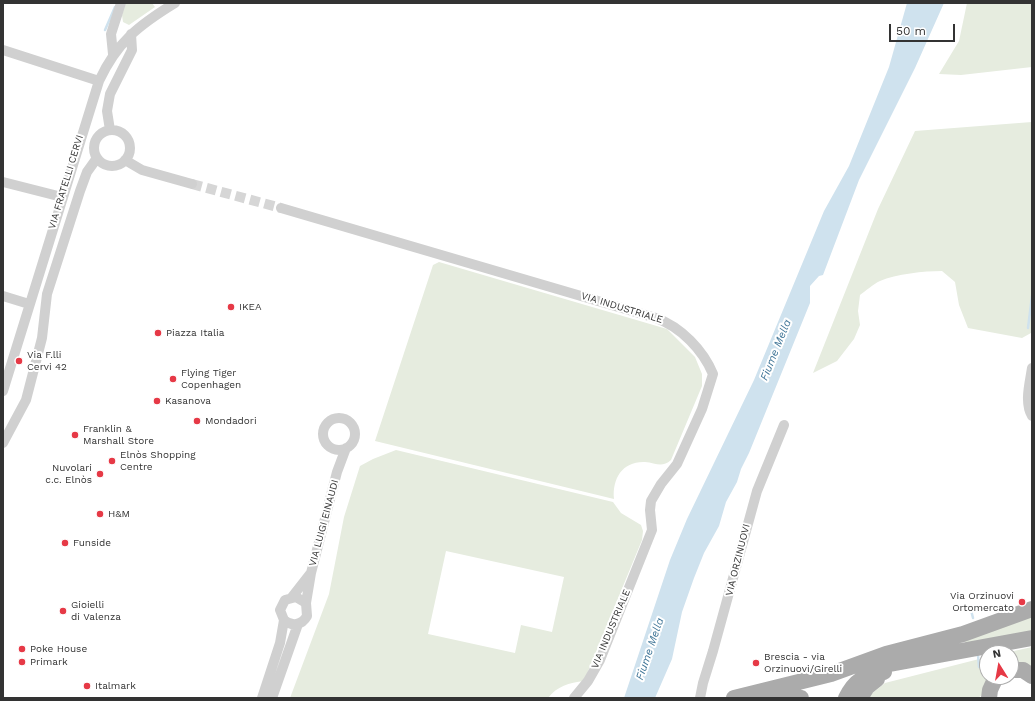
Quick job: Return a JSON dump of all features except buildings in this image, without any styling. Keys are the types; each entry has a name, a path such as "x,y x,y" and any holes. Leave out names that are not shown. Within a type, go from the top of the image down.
{"main road":[{"path":"734,698 831,674 886,654 963,634 1032,608"},
{"path":"831,674 1032,638"},
{"path":"846,698 857,681 864,677 898,668 914,660"},
{"path":"860,698 867,687 874,681 898,672 914,660"},
{"path":"1019,670 1023,670 1032,676"},
{"path":"989,698 992,685"},
{"path":"763,692 801,698"}],"street":[{"path":"113,54 111,34 121,3"},
{"name":"VIA FRATELLI CERVI","path":"3,391 98,80 113,54 131,34 148,20 175,3"},
{"path":"110,130 107,111 110,94 116,78 132,50 131,34"},
{"path":"3,50 98,80"},
{"path":"110,130 120,132 128,139 130,150 125,160 111,166 105,164 97,158 94,152 96,140 99,135 110,130"},
{"path":"3,443 26,400 42,338 47,294 80,191 87,172 97,158"},
{"path":"125,160 142,170 192,184"},
{"path":"3,182 62,197"},
{"name":"VIA INDUSTRIALE","path":"281,208 668,322 698,348 707,360 713,374 702,409 677,464 660,484 651,501 650,510 652,530 600,660 588,681 574,698"},
{"path":"3,296 28,308"},
{"path":"3,302 28,308"},
{"path":"1032,374 1028,403 1029,411 1032,416"},
{"path":"338,418 348,421 354,432 352,443 346,448 338,450 330,447 324,440 324,431 329,422 338,418"},
{"name":"VIA ORZINUOVI","path":"700,698 703,682 716,643 757,491 784,425"},
{"name":"VIA LUIGI EINAUDI","path":"330,447 337,472"},
{"name":"VIA LUIGI EINAUDI","path":"272,698 298,624 307,616 308,611 306,603 311,573 337,472 346,448"},
{"name":"VIA LUIGI EINAUDI","path":"262,698 282,633 284,620 280,614 281,606 285,600 292,597 311,573"},
{"path":"292,597 300,598 306,603"},
{"path":"284,620 290,624 298,624"}],"shaded area":[{"path":"126,3 152,3 155,7 129,25 123,22 122,15"},
{"path":"967,3 1032,3 1032,67 961,75 939,74 959,41"},
{"path":"1032,122 1031,333 1022,338 968,328 959,305 955,282 942,271 919,272 902,275 880,281 860,295 858,311 860,325 854,339 837,361 813,373 878,209 915,131"},
{"path":"439,262 667,329 695,357 702,374 702,386 671,460 665,464 637,462 625,468 620,472 617,478 614,499 375,441 433,265"},
{"path":"396,450 613,502 621,513 641,525 643,531 642,540 584,681 559,688 548,698 290,698 329,594 344,517 360,466","holes":["446,551 564,577 552,632 521,625 515,653 428,634"]},
{"path":"1032,615 1032,632 965,643 964,639"},
{"path":"1032,647 1032,672 1019,668 1019,650"},
{"path":"979,659 979,685 986,685 982,695 978,698 866,698 885,683"}],"water":[{"name":"Fiume Mella","path":"907,3 944,3 915,68 859,180 823,275 819,276 810,286 810,303 749,453 741,469 737,482 726,502 719,526 704,553 694,578 682,612 672,659 655,698 624,698 670,560 687,519 754,380 824,211 849,166 889,67"}],"waterway":[{"path":"105,30 115,7"},
{"path":"1028,328 1032,296"},
{"path":"971,610 973,618"},
{"path":"978,655 979,667"}],"tunnel":[{"path":"192,184 281,208"}],"place":[{"name":"IKEA","path":"231,307"},
{"name":"Piazza Italia","path":"158,333"},
{"name":"Via F.lli Cervi 42","path":"19,361"},
{"name":"Flying Tiger Copenhagen","path":"173,379"},
{"name":"Kasanova","path":"157,401"},
{"name":"Mondadori","path":"197,421"},
{"name":"Franklin & Marshall Store","path":"75,435"},
{"name":"Elnòs Shopping Centre","path":"112,461"},
{"name":"Nuvolari c.c. Elnòs","path":"100,474"},
{"name":"H&M","path":"100,514"},
{"name":"Funside","path":"65,543"},
{"name":"Via Orzinuovi Ortomercato","path":"1022,602"},
{"name":"Gioielli di Valenza","path":"63,611"},
{"name":"Poke House","path":"22,649"},
{"name":"Primark","path":"22,662"},
{"name":"Brescia - via Orzinuovi/Girelli","path":"756,663"},
{"name":"Italmark","path":"87,686"}]}
